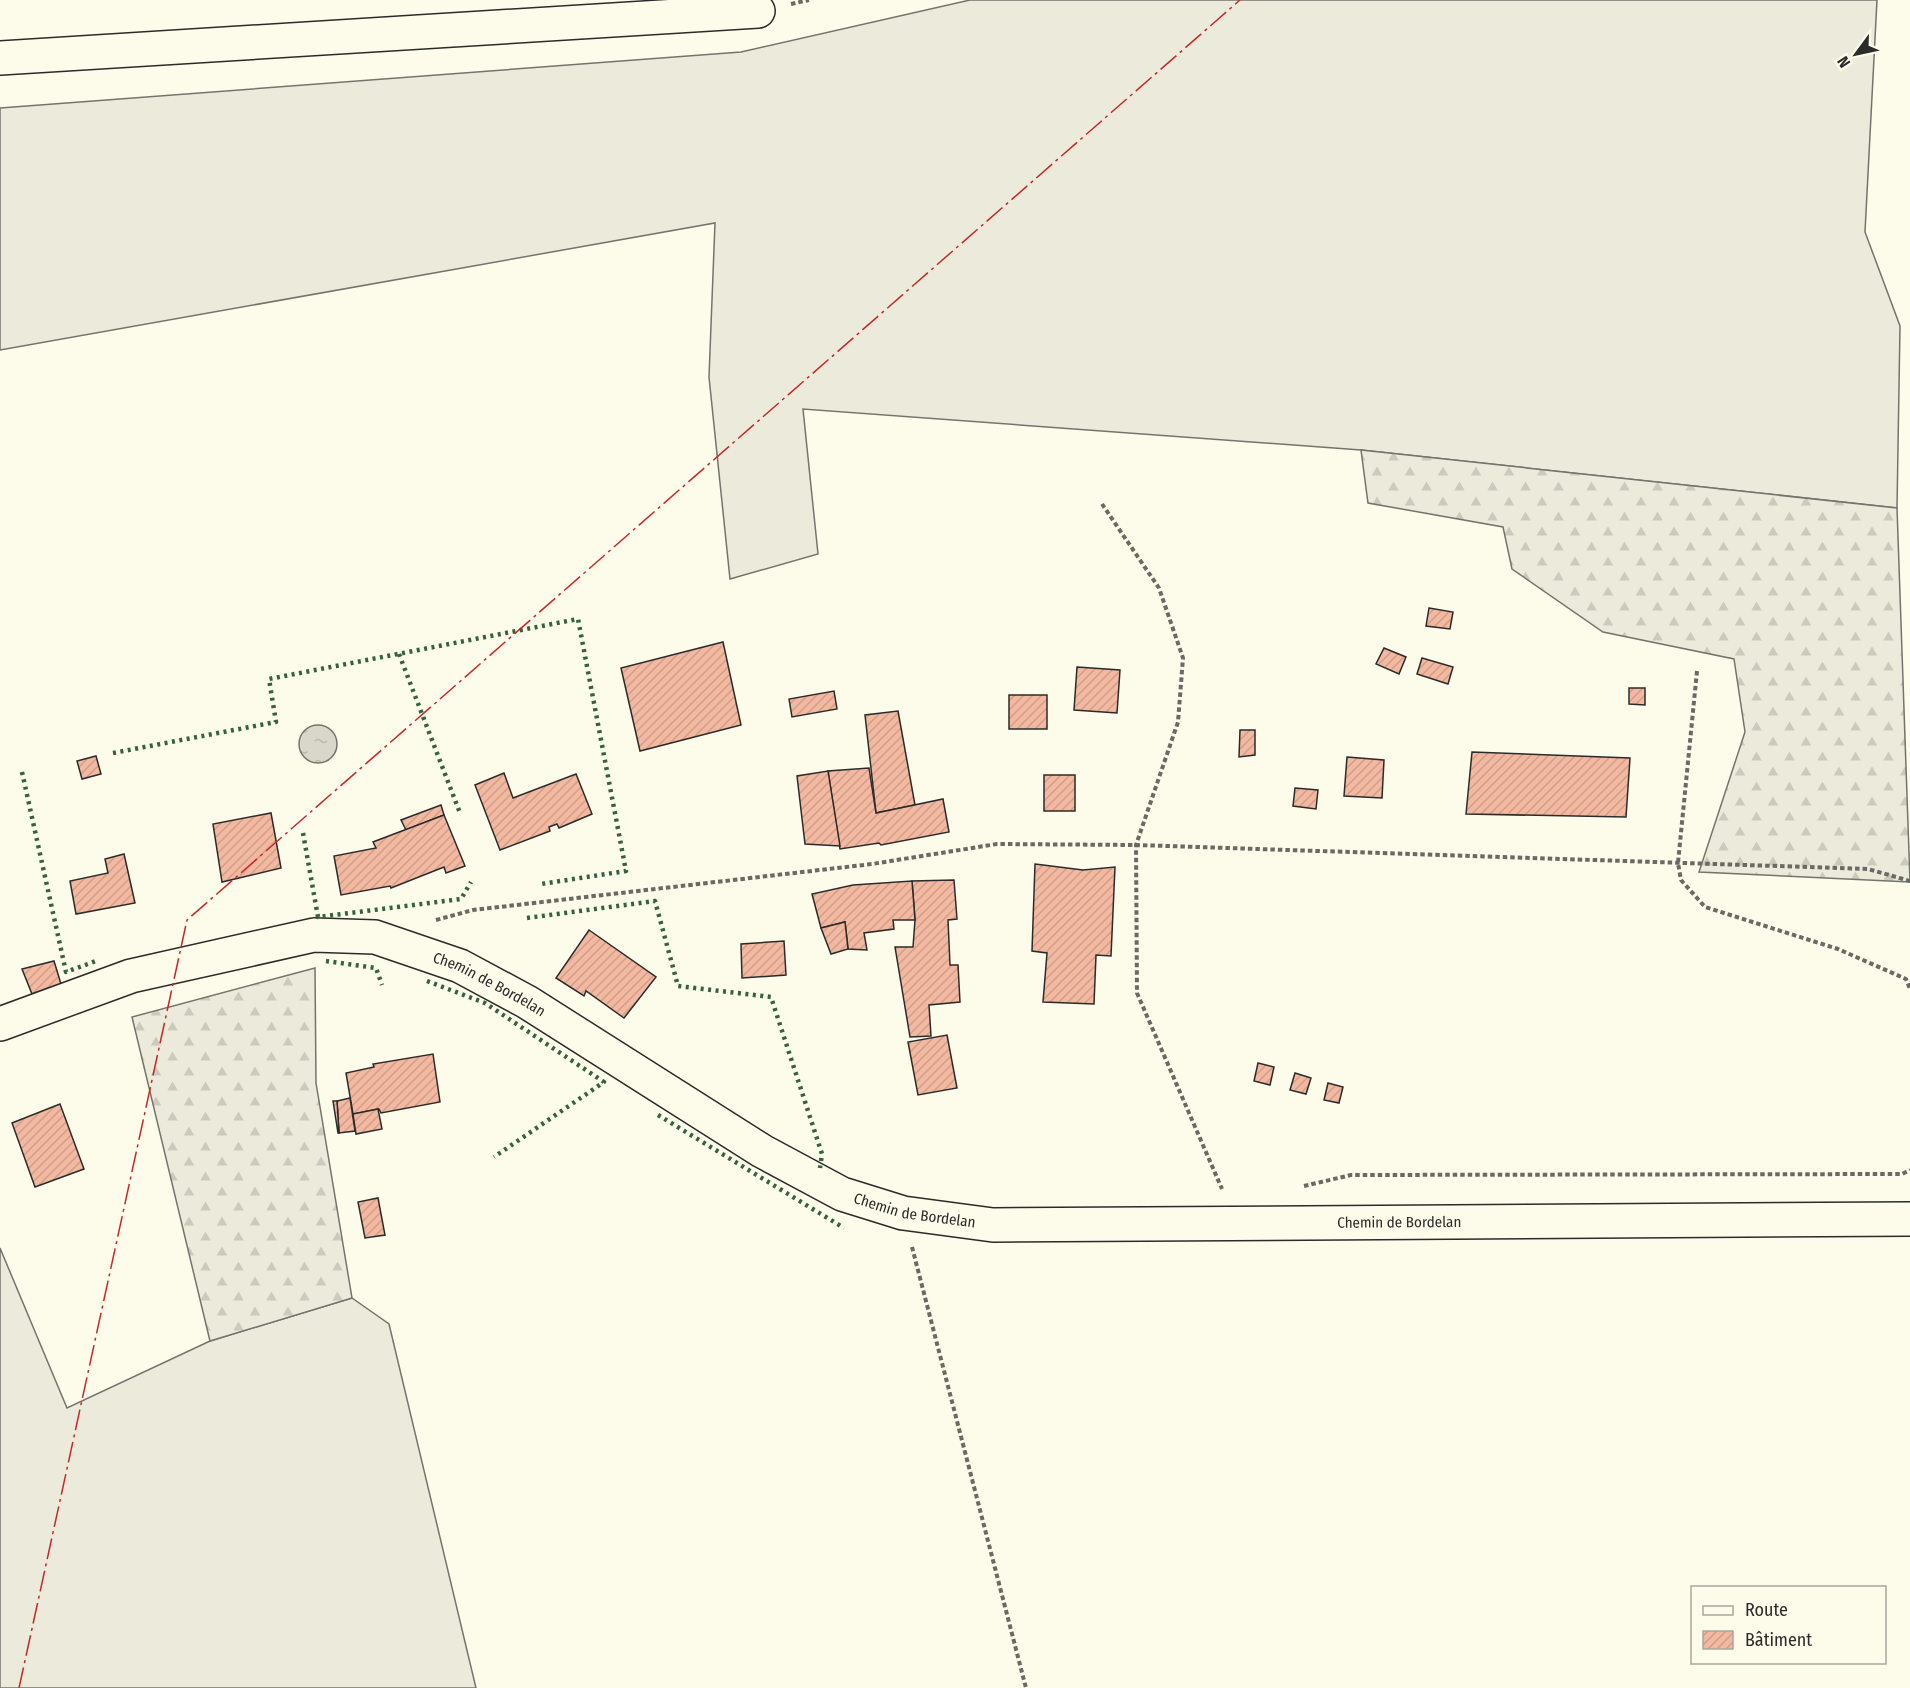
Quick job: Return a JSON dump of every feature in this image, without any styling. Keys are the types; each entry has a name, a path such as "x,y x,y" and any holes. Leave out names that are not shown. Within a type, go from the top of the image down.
{"street":[{"path":"0,58 758,11"},
{"name":"Chemin de Bordelan","path":"0,1024 131,976 314,935 375,937 460,966 527,1002 762,1151 842,1194 903,1213 993,1225 1910,1219"}],"path":[{"path":"1102,504 1159,588 1183,658 1178,722 1136,845 1137,993 1238,1225"},
{"path":"1697,671 1678,863 1680,880 1705,907 1838,948 1906,979 1910,989"},
{"path":"429,922 472,910 872,864 997,844 1136,845 1868,869 1910,881"},
{"path":"1300,1187 1351,1175 1902,1174 1910,1170"},
{"path":"903,1213 1026,1688"}],"green space":[{"path":"970,0 1877,0 1865,232 1900,326 1897,508 1361,450 803,409 818,554 730,579 709,377 715,223 0,350 0,108 741,52"},
{"path":"1361,450 1897,508 1910,882 1699,872 1745,732 1734,659 1603,632 1512,569 1503,527 1368,503"},
{"path":"315,968 316,1083 352,1298 210,1341 132,1017"},
{"path":"0,1248 67,1408 210,1341 352,1298 389,1324 476,1688 0,1688"}],"water":[{"path":"318,725 332,730 337,744 332,758 318,763 304,758 299,744 304,730"}],"building":[{"path":"1429,608 1453,612 1450,629 1426,626"},
{"path":"723,642 741,725 640,751 621,668"},
{"path":"1384,648 1406,657 1399,674 1376,664"},
{"path":"1422,658 1453,667 1448,684 1417,674"},
{"path":"1077,667 1120,670 1117,713 1074,710"},
{"path":"1629,688 1645,688 1645,705 1629,704"},
{"path":"834,691 837,709 792,717 789,699"},
{"path":"1009,695 1047,695 1047,729 1009,729"},
{"path":"898,711 915,805 876,813 865,715"},
{"path":"1240,730 1255,730 1255,755 1239,757"},
{"path":"1472,752 1630,758 1626,817 1466,814"},
{"path":"96,756 101,774 82,779 77,761"},
{"path":"1347,757 1384,760 1382,798 1344,796"},
{"path":"869,768 876,813 943,799 949,832 881,845 879,843 840,849 828,771"},
{"path":"828,771 840,846 805,844 797,776"},
{"path":"504,773 513,798 576,774 592,814 559,828 557,824 549,827 550,831 500,850 475,785"},
{"path":"1044,775 1075,775 1075,811 1044,811"},
{"path":"1295,788 1318,790 1316,809 1293,806"},
{"path":"441,805 444,815 406,830 401,820"},
{"path":"271,813 281,868 222,882 213,824"},
{"path":"444,815 465,866 446,873 444,867 391,888 390,886 341,895 334,856 376,848 373,842"},
{"path":"124,854 135,903 76,914 70,881 108,873 105,859"},
{"path":"1035,864 1083,870 1115,867 1111,956 1096,955 1094,1004 1043,1002 1047,953 1032,951"},
{"path":"954,880 957,919 948,920 950,965 958,965 960,1002 929,1005 931,1036 910,1037 895,947 913,947 915,920 912,881"},
{"path":"912,881 915,920 893,920 894,929 864,933 867,950 848,949 845,922 821,928 812,894 853,885"},
{"path":"845,922 848,949 831,954 821,928"},
{"path":"589,930 656,977 624,1018 586,991 584,996 556,978"},
{"path":"784,941 786,975 742,978 741,944"},
{"path":"54,961 61,984 32,994 22,969"},
{"path":"947,1035 957,1088 918,1095 908,1042"},
{"path":"433,1054 440,1102 381,1113 379,1109 353,1114 346,1073 374,1067 373,1064"},
{"path":"1258,1063 1274,1067 1270,1085 1254,1081"},
{"path":"1295,1073 1311,1078 1306,1094 1290,1090"},
{"path":"1328,1083 1343,1087 1339,1103 1324,1100"},
{"path":"350,1098 355,1131 339,1133 337,1101"},
{"path":"333,1101 337,1101 339,1133 338,1133"},
{"path":"60,1104 84,1169 35,1187 12,1123"},
{"path":"378,1109 382,1129 356,1134 353,1114"},
{"path":"378,1198 385,1235 365,1238 358,1202"}],"hedge":[{"path":"113,753 276,722 269,679 578,619 626,871 541,884"},
{"path":"399,654 460,813"},
{"path":"22,772 66,972 96,961"},
{"path":"303,833 318,917 461,899 471,882"},
{"path":"527,918 655,901 678,986 771,997 822,1154 820,1168"},
{"path":"326,961 376,968 382,985"},
{"path":"427,981 485,1003 604,1082 494,1157"},
{"path":"658,1115 844,1228"}],"power":[{"path":"19,1688 187,920 1240,0"}]}
